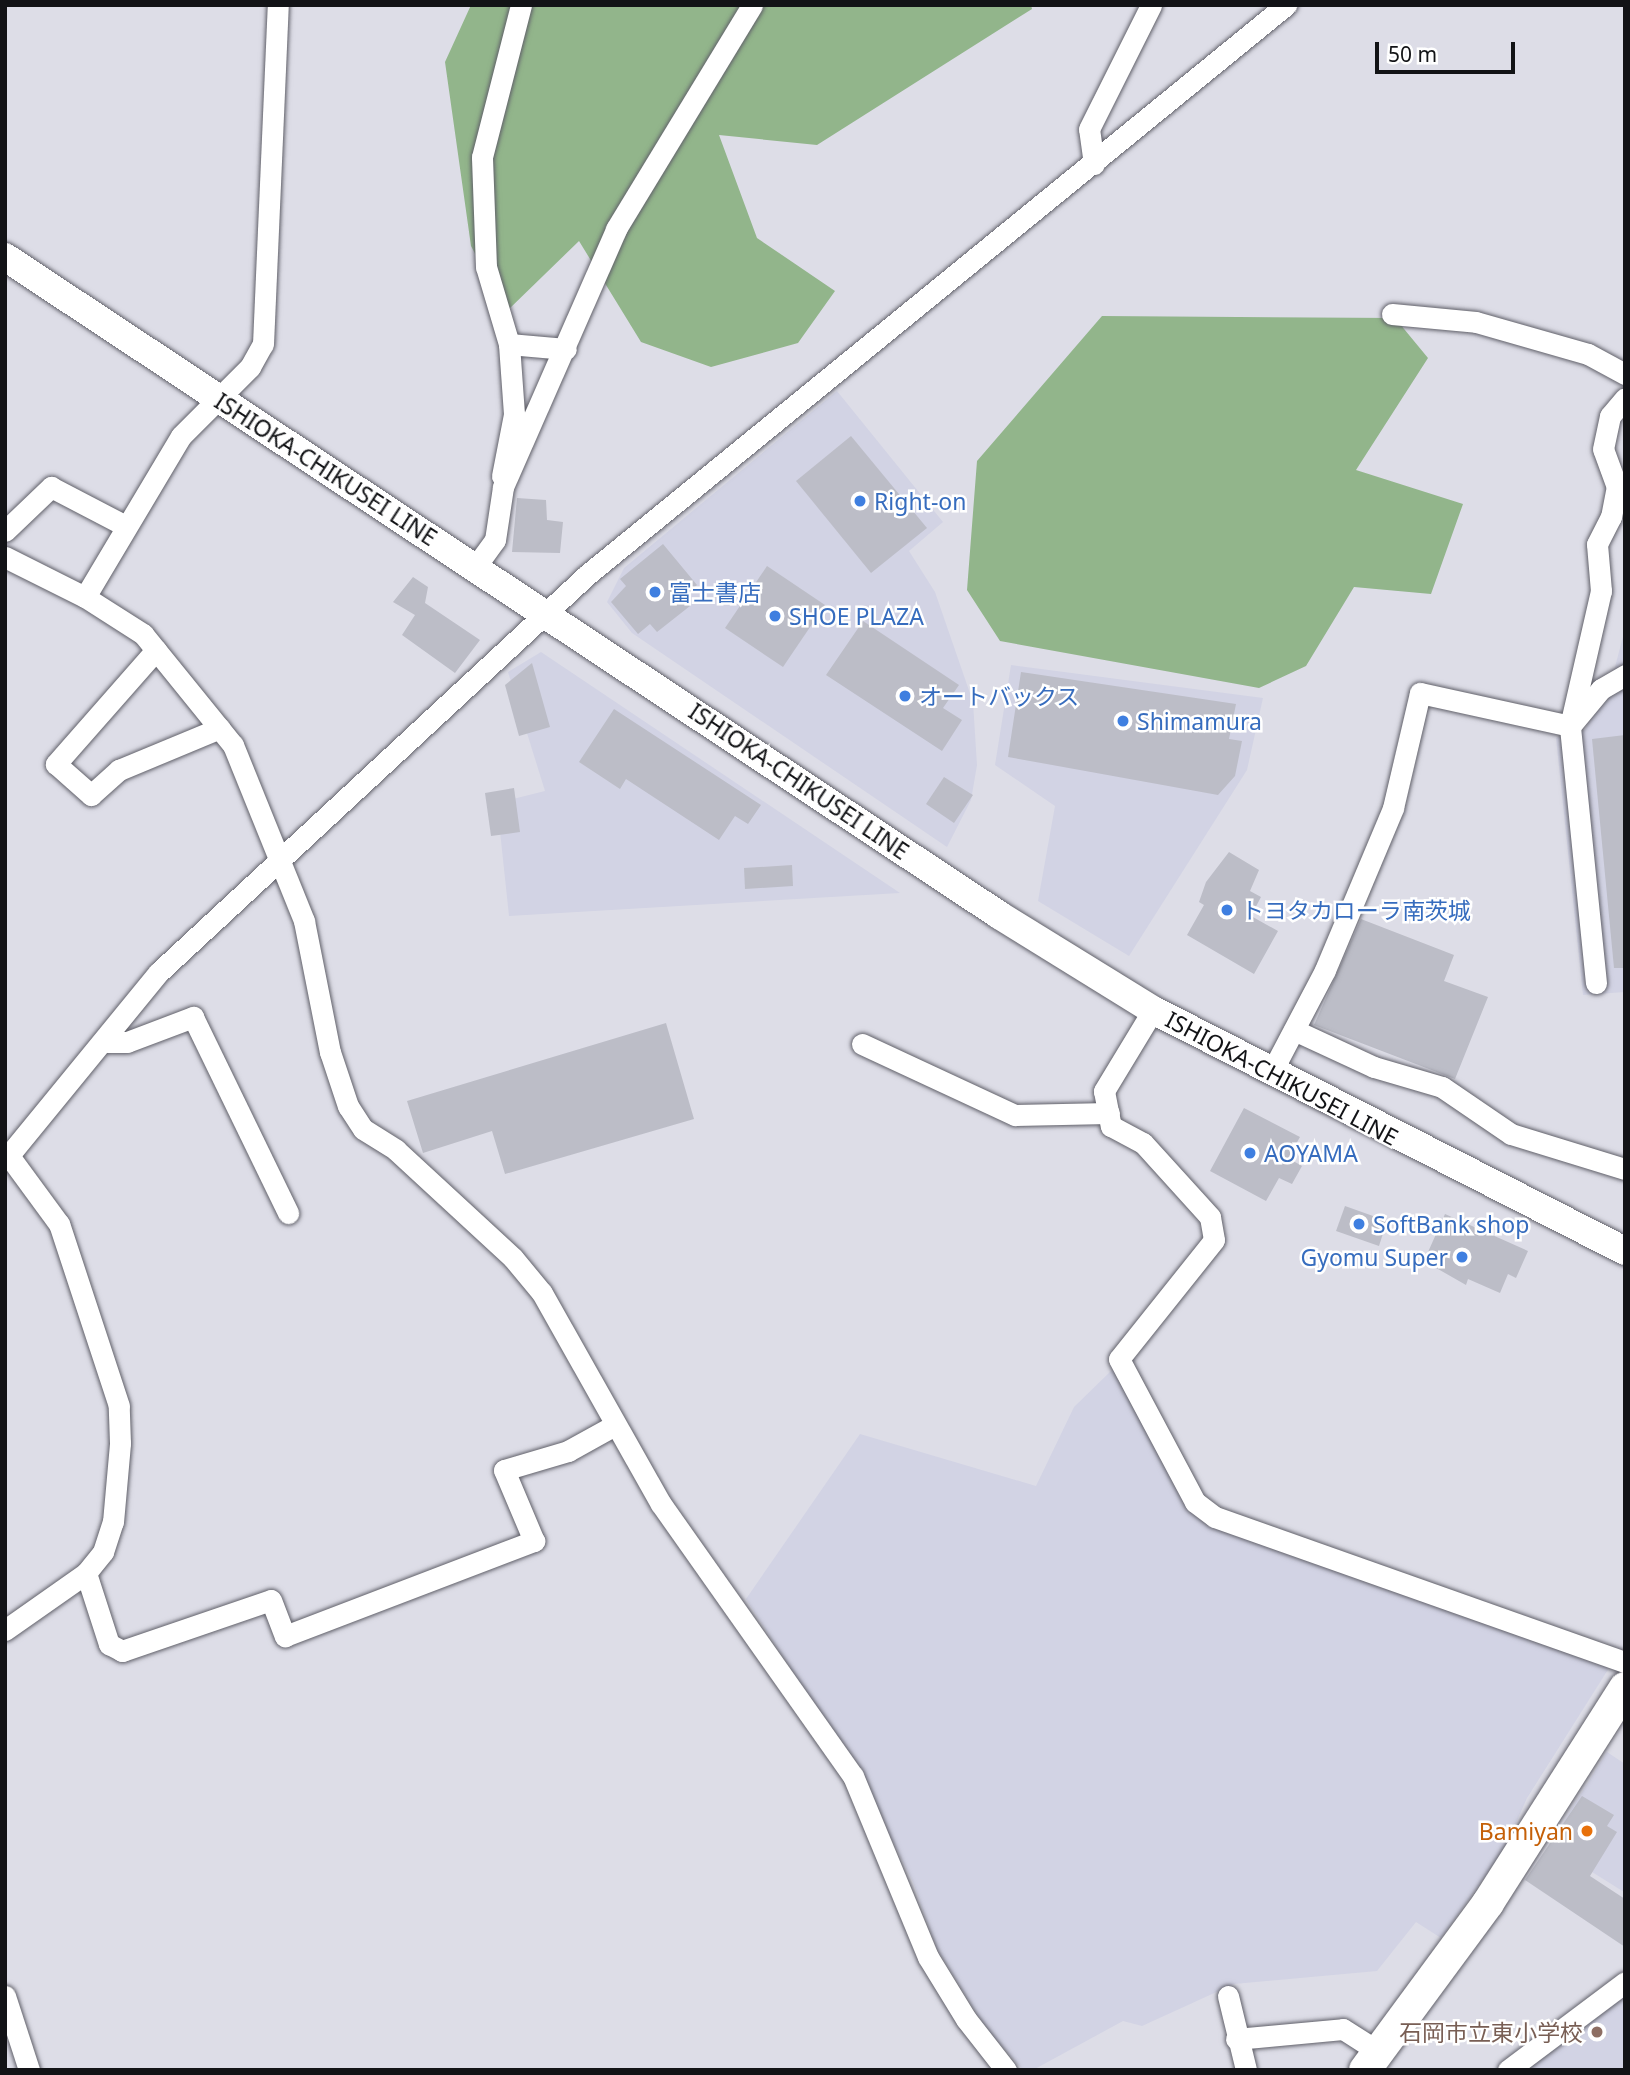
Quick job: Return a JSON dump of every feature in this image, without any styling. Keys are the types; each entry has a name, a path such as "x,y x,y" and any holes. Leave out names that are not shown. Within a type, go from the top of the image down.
{"highway":[{"path":"1372,2061 1488,1903 1625,1688"}],"main road":[{"name":"ISHIOKA-CHIKUSEI LINE","path":"5,257 476,565 999,915 1153,1010 1271,1073 1625,1251"}],"street":[{"path":"85,597 181,436 250,367 263,344 278,5"},
{"path":"476,565 495,540 503,487 500,461 514,414 509,344 486,267 482,156 521,5"},
{"path":"503,487 566,349 616,229 751,5"},
{"path":"1094,164 1089,129 1151,5"},
{"path":"5,1630 86,1573 103,1552 113,1522 119,1406 59,1224 7,1158 107,1042 159,972 549,614 629,537 1094,164 1286,5"},
{"path":"1392,314 1476,322 1588,354 1625,374"},
{"path":"509,344 566,349"},
{"path":"1596,983 1570,726 1601,592 1597,544 1618,521 1617,487 1603,449 1610,416 1625,398"},
{"path":"5,531 51,487 122,524"},
{"path":"5,558 85,597 143,634 220,728 243,768 304,920 330,1052 348,1106 363,1129 396,1150 531,1278 661,1504 853,1776 928,1956 966,2020 1006,2070"},
{"path":"156,650 56,764 91,795 119,770 220,728"},
{"path":"1570,726 1601,689 1625,675"},
{"path":"1271,1073 1294,1030 1393,808 1420,693 1570,726"},
{"path":"1153,1010 1104,1091 1111,1126 1143,1143 1210,1217 1214,1240 1119,1359 1195,1502 1215,1517 1625,1662"},
{"path":"107,1042 127,1042 192,1017 288,1213"},
{"path":"1294,1030 1374,1067 1442,1087 1511,1134 1625,1169"},
{"path":"862,1044 1015,1115 1109,1113"},
{"path":"86,1573 109,1644 122,1651 271,1600 285,1636 534,1541 504,1469 568,1451 615,1425"},
{"path":"1508,2070 1625,1982"},
{"path":"5,1996 29,2070"},
{"path":"1228,1996 1236,2039 1246,2070"},
{"path":"1236,2039 1343,2029 1353,2031 1372,2061"}],"shaded area":[{"path":"837,391 943,522 909,551 935,592 973,702 977,765 971,800 947,847 632,633 607,602 624,568"},
{"path":"1625,629 1625,992 1583,995 1556,738 1585,730 1615,667"},
{"path":"541,652 900,893 509,916 497,803 545,791 508,672"},
{"path":"1011,665 1263,698 1247,770 1129,956 1038,901 1055,806 995,765"},
{"path":"1114,1368 1187,1509 1217,1527 1609,1668 1527,1798 1504,1850 1441,1938 1416,1922 1377,1971 1234,1984 1142,2026 1123,2021 1033,2070 1023,2070 985,2027 936,1947 913,1882 865,1785 746,1599 860,1434 1036,1486 1074,1407"},
{"path":"1607,1752 1625,1764 1624,1892 1549,1845"},
{"name":"石岡市立東小学校","path":"1625,1993 1625,2070 1515,2070"}],"green space":[{"path":"471,5 1031,5 1032,9 817,145 719,135 757,238 835,291 798,343 711,367 641,342 579,241 506,312 471,246 445,62"},
{"path":"1102,316 1395,318 1428,358 1356,470 1463,504 1431,594 1354,587 1306,666 1259,688 1000,641 967,590 977,461"}],"building":[{"path":"851,436 927,528 871,573 796,481"},
{"path":"517,498 546,500 547,520 563,522 560,553 512,552"},
{"name":"富士書店","path":"663,544 697,585 683,597 690,606 657,632 650,624 638,634 611,602 626,586 620,579"},
{"name":"SHOE PLAZA","path":"767,566 825,605 783,667 725,628"},
{"path":"413,577 428,587 425,603 480,640 455,673 402,635 415,615 393,602"},
{"name":"オートバックス","path":"863,621 959,685 943,708 962,720 942,751 826,675"},
{"path":"532,663 550,727 519,736 505,685"},
{"name":"Shimamura","path":"1021,672 1236,704 1229,739 1242,741 1235,776 1218,795 1008,757"},
{"path":"614,709 761,805 748,824 735,816 719,840 626,779 620,789 579,762"},
{"path":"1625,735 1625,968 1614,968 1592,739"},
{"path":"944,777 973,795 954,823 926,804"},
{"path":"514,788 520,832 491,836 485,793"},
{"name":"トヨタカローラ南茨城","path":"1229,852 1259,870 1250,891 1261,897 1251,916 1278,931 1254,974 1187,935 1204,905 1199,902 1206,882"},
{"path":"792,865 793,886 745,889 744,868"},
{"path":"1361,919 1454,955 1444,981 1488,997 1455,1079 1314,1025"},
{"path":"666,1023 694,1119 505,1174 492,1131 423,1153 407,1101"},
{"path":"1244,1108 1300,1137 1288,1158 1302,1166 1292,1184 1279,1178 1266,1201 1210,1171"},
{"path":"1345,1206 1387,1221 1379,1246 1336,1231"},
{"path":"1445,1214 1528,1251 1516,1278 1508,1274 1500,1293 1468,1279 1466,1285 1424,1261"},
{"path":"1582,1796 1614,1815 1607,1826 1617,1832 1590,1876 1625,1899 1625,1947 1525,1880"}],"place":[{"name":"Right-on","path":"860,501"},
{"name":"富士書店","path":"655,592"},
{"name":"SHOE PLAZA","path":"775,616"},
{"name":"オートバックス","path":"905,696"},
{"name":"Shimamura","path":"1123,721"},
{"name":"トヨタカローラ南茨城","path":"1227,910"},
{"name":"AOYAMA","path":"1250,1153"},
{"name":"SoftBank shop","path":"1359,1224"},
{"name":"Gyomu Super","path":"1462,1257"},
{"name":"Bamiyan","path":"1587,1831"},
{"name":"石岡市立東小学校","path":"1597,2032"}]}
